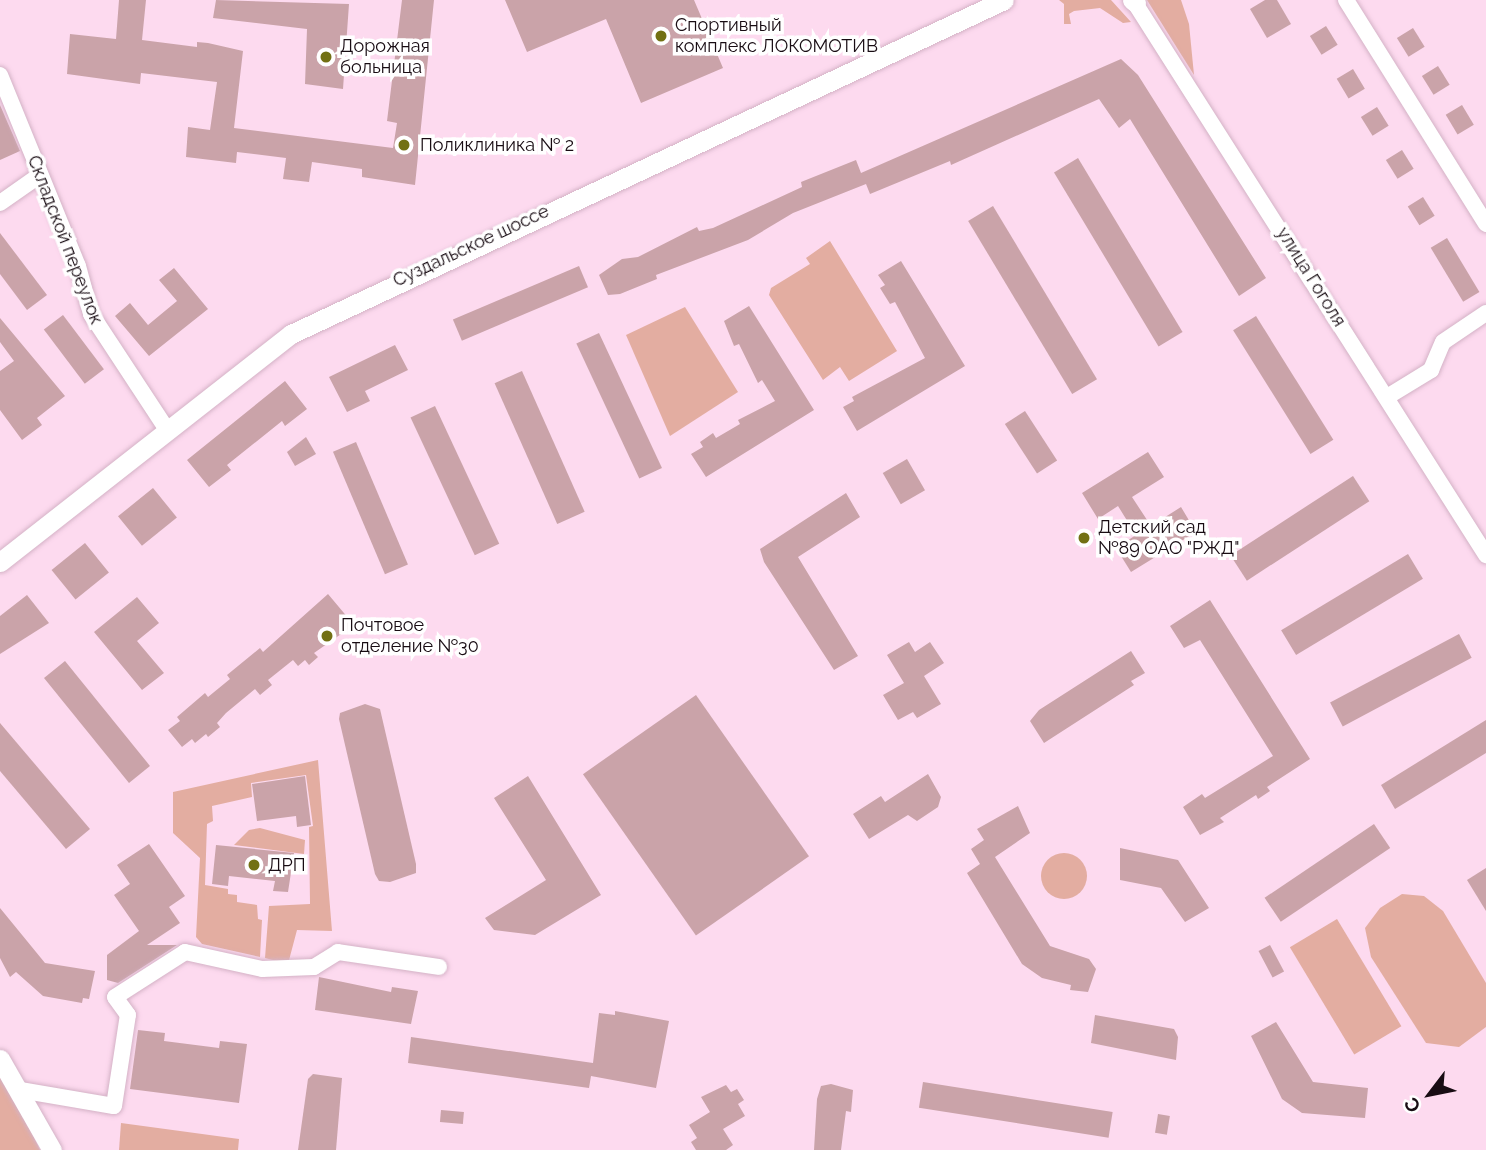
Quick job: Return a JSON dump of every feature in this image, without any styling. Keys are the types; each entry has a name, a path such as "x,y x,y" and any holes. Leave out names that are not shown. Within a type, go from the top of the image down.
{"main road":[{"name":"Суздальское шоссе","path":"0,562 291,334 996,4 1021,0"},
{"path":"0,1059 52,1150"}],"street":[{"path":"1346,0 1486,224"},
{"name":"улица Гоголя","path":"1134,1 1486,555"},
{"name":"Складской переулок","path":"0,75 78,266 91,314 168,431"},
{"path":"0,203 40,175"},
{"path":"1387,397 1431,370 1443,341 1486,313"},
{"path":"20,1090 114,1106 128,1016 115,997 185,952 262,969 314,967 338,952 439,967"}],"shaded area":[{"path":"1059,0 1111,0 1131,22 1123,23 1100,8 1074,11 1069,14 1071,24 1064,24 1064,4"},
{"path":"1147,0 1181,0 1189,24 1194,75"},
{"path":"830,241 897,351 849,381 840,367 823,380 769,295 771,288 810,264 806,258"},
{"path":"685,307 738,392 670,436 626,335"},
{"path":"318,760 332,931 297,930 288,964 265,958 269,906 310,904 309,827 313,826 306,775 251,783 252,797 212,806 213,821 207,824 205,885 228,889 228,894 237,895 237,902 257,905 258,919 262,920 260,957 202,944 196,937 200,858 173,833 173,792"},
{"path":"260,828 305,840 304,854 234,845 249,830"},
{"path":"1064,853 1080,860 1087,876 1080,892 1064,899 1048,892 1041,876 1048,860"},
{"path":"1402,894 1424,896 1443,911 1486,983 1486,1027 1459,1047 1426,1043 1371,957 1365,928 1380,908"},
{"path":"1337,919 1401,1026 1354,1054 1290,947"},
{"path":"0,1072 23,1114 40,1150 0,1150"},
{"path":"121,1123 239,1139 238,1150 119,1150"}],"building":[{"path":"119,0 146,0 142,40 197,47 197,42 208,43 243,51 234,128 393,148 397,123 387,121 402,0 434,0 415,185 362,177 362,169 312,162 309,182 283,179 286,158 237,152 236,163 186,157 188,127 210,130 217,82 141,73 140,84 67,74 70,34 116,39"},
{"name":"Дорожная больница","path":"216,0 349,4 343,89 305,84 307,29 213,18"},
{"name":"Спортивный комплекс ЛОКОМОТИВ","path":"505,0 694,0 723,68 641,103 606,19 527,52"},
{"path":"1265,0 1277,0 1291,24 1267,38 1250,9"},
{"path":"1326,26 1338,45 1322,55 1310,36"},
{"path":"1413,28 1425,47 1409,57 1397,38"},
{"path":"1121,59 1138,75 1266,278 1239,296 1130,119 1119,128 1099,99 951,165 950,161 870,194 866,184 793,213 748,240 656,275 657,279 620,294 608,295 599,275 622,259 638,257 697,227 699,231 713,228 802,187 801,182 856,160 861,173"},
{"path":"1438,66 1450,85 1434,95 1422,76"},
{"path":"1353,69 1365,89 1349,99 1337,79"},
{"path":"0,105 20,151 0,160"},
{"path":"1462,105 1474,125 1458,135 1446,115"},
{"path":"1377,107 1389,126 1373,136 1361,117"},
{"path":"1402,150 1414,169 1398,179 1386,160"},
{"path":"1078,158 1183,332 1159,346 1054,172"},
{"path":"1423,197 1435,216 1419,225 1408,207"},
{"path":"993,206 1097,379 1072,394 968,221"},
{"path":"0,233 47,295 27,310 0,274"},
{"path":"1447,238 1479,292 1463,302 1431,248"},
{"path":"901,261 965,366 857,431 843,407 854,401 852,397 925,358 895,302 890,304 880,288 885,285 878,275"},
{"path":"579,266 588,287 462,341 453,320"},
{"path":"174,268 208,309 149,356 115,316 130,303 148,325 177,301 159,280"},
{"path":"749,306 814,410 706,477 691,454 703,447 700,442 713,433 716,438 740,424 738,420 775,401 762,380 758,383 739,344 734,346 724,321"},
{"path":"63,315 104,369 85,384 44,329"},
{"path":"1256,316 1333,440 1310,454 1233,330"},
{"path":"0,318 65,396 37,418 42,425 22,440 0,410 0,371 14,361 0,342"},
{"path":"599,333 662,468 639,479 576,344"},
{"path":"395,345 408,370 365,391 370,401 347,412 329,377"},
{"path":"522,371 585,512 557,524 495,383"},
{"path":"285,381 307,409 285,426 282,421 227,465 231,470 209,487 187,460"},
{"path":"435,406 499,544 475,555 411,417"},
{"path":"1025,411 1057,460 1037,474 1005,424"},
{"path":"306,437 316,454 295,466 287,452"},
{"path":"356,442 408,564 385,574 333,452"},
{"path":"1148,452 1164,477 1132,497 1151,526 1181,507 1196,532 1131,572 1116,548 1136,535 1118,506 1098,519 1082,493"},
{"path":"907,459 925,490 901,504 883,473"},
{"path":"1353,476 1369,501 1247,581 1231,556"},
{"path":"153,488 177,518 142,546 118,516"},
{"path":"846,493 860,517 798,557 858,656 834,670 764,562 760,549"},
{"path":"85,543 109,573 75,600 52,570"},
{"path":"1408,554 1423,579 1296,655 1281,630"},
{"path":"328,594 354,625 314,653 318,657 309,665 305,660 298,666 293,660 268,680 272,685 260,695 255,689 226,713 217,723 220,727 208,737 206,734 195,743 192,739 182,747 168,730 180,721 177,717 205,693 208,697 230,679 227,675 260,648 263,652"},
{"path":"27,595 49,623 0,654 0,616"},
{"path":"137,597 159,623 137,641 164,673 142,690 94,632"},
{"path":"1210,600 1310,759 1267,787 1270,791 1258,799 1256,795 1220,818 1224,822 1200,835 1183,807 1202,794 1205,798 1273,756 1200,640 1184,648 1170,626"},
{"path":"1459,634 1472,658 1343,726 1330,703"},
{"path":"909,642 915,652 930,642 944,663 924,676 941,704 917,718 913,712 898,720 883,695 904,683 887,655"},
{"path":"1131,651 1145,673 1131,681 1134,685 1044,743 1030,721 1039,710"},
{"path":"65,661 150,766 129,783 44,678"},
{"path":"696,695 809,856 696,936 583,774"},
{"path":"365,704 380,709 416,864 416,873 390,882 379,881 375,874 339,719 340,713"},
{"path":"1486,720 1486,753 1395,809 1381,785"},
{"path":"0,723 90,829 66,849 0,771"},
{"path":"928,774 941,797 938,807 917,821 908,815 869,839 853,814 881,796 885,802"},
{"path":"305,776 311,825 297,827 296,816 257,821 252,784"},
{"path":"528,776 601,895 535,935 494,930 485,918 546,880 494,798"},
{"path":"1018,806 1030,833 995,857 1050,946 1089,959 1096,969 1088,992 1070,990 1071,985 1042,978 1022,964 967,873 980,864 971,849 984,840 977,829"},
{"path":"1374,824 1390,848 1281,922 1265,898"},
{"path":"149,844 185,896 169,907 180,923 147,945 177,945 118,983 107,980 107,955 139,931 114,895 130,884 117,865"},
{"name":"ДРП","path":"216,845 294,853 288,892 273,891 275,881 229,876 228,886 212,884"},
{"path":"1120,848 1178,860 1209,908 1185,922 1161,888 1120,880"},
{"path":"1486,868 1486,911 1467,880"},
{"path":"0,908 45,963 95,971 89,999 83,998 82,1003 43,996 16,972 10,977 0,958"},
{"path":"1270,945 1284,971 1273,978 1259,951"},
{"path":"319,977 391,992 392,987 418,991 411,1024 315,1010"},
{"path":"615,1011 669,1021 656,1088 591,1076 589,1088 408,1063 411,1037 593,1063 599,1013 615,1015"},
{"path":"1095,1015 1174,1029 1178,1037 1176,1060 1091,1043"},
{"path":"1276,1022 1313,1082 1368,1088 1365,1118 1302,1113 1282,1099 1251,1036"},
{"path":"138,1030 165,1033 164,1041 219,1048 220,1041 247,1044 239,1103 130,1089"},
{"path":"313,1074 342,1078 336,1150 298,1150 308,1079"},
{"path":"923,1082 1113,1112 1109,1138 919,1108"},
{"path":"831,1084 853,1090 851,1112 846,1111 841,1150 814,1150 817,1099 821,1086"},
{"path":"726,1085 731,1092 737,1089 744,1100 738,1104 745,1116 723,1129 733,1145 726,1150 696,1150 691,1142 697,1138 689,1125 710,1112 701,1097"},
{"path":"441,1110 464,1112 463,1124 440,1122"},
{"path":"1158,1114 1170,1116 1167,1135 1155,1133"}],"place":[{"name":"Спортивный комплекс ЛОКОМОТИВ","path":"661,36"},
{"name":"Дорожная больница","path":"326,57"},
{"name":"Поликлиника № 2","path":"404,145"},
{"name":"Детский сад №89 ОАО \"РЖД\"","path":"1084,538"},
{"name":"Почтовое отделение №30","path":"327,636"},
{"name":"ДРП","path":"254,865"}]}
